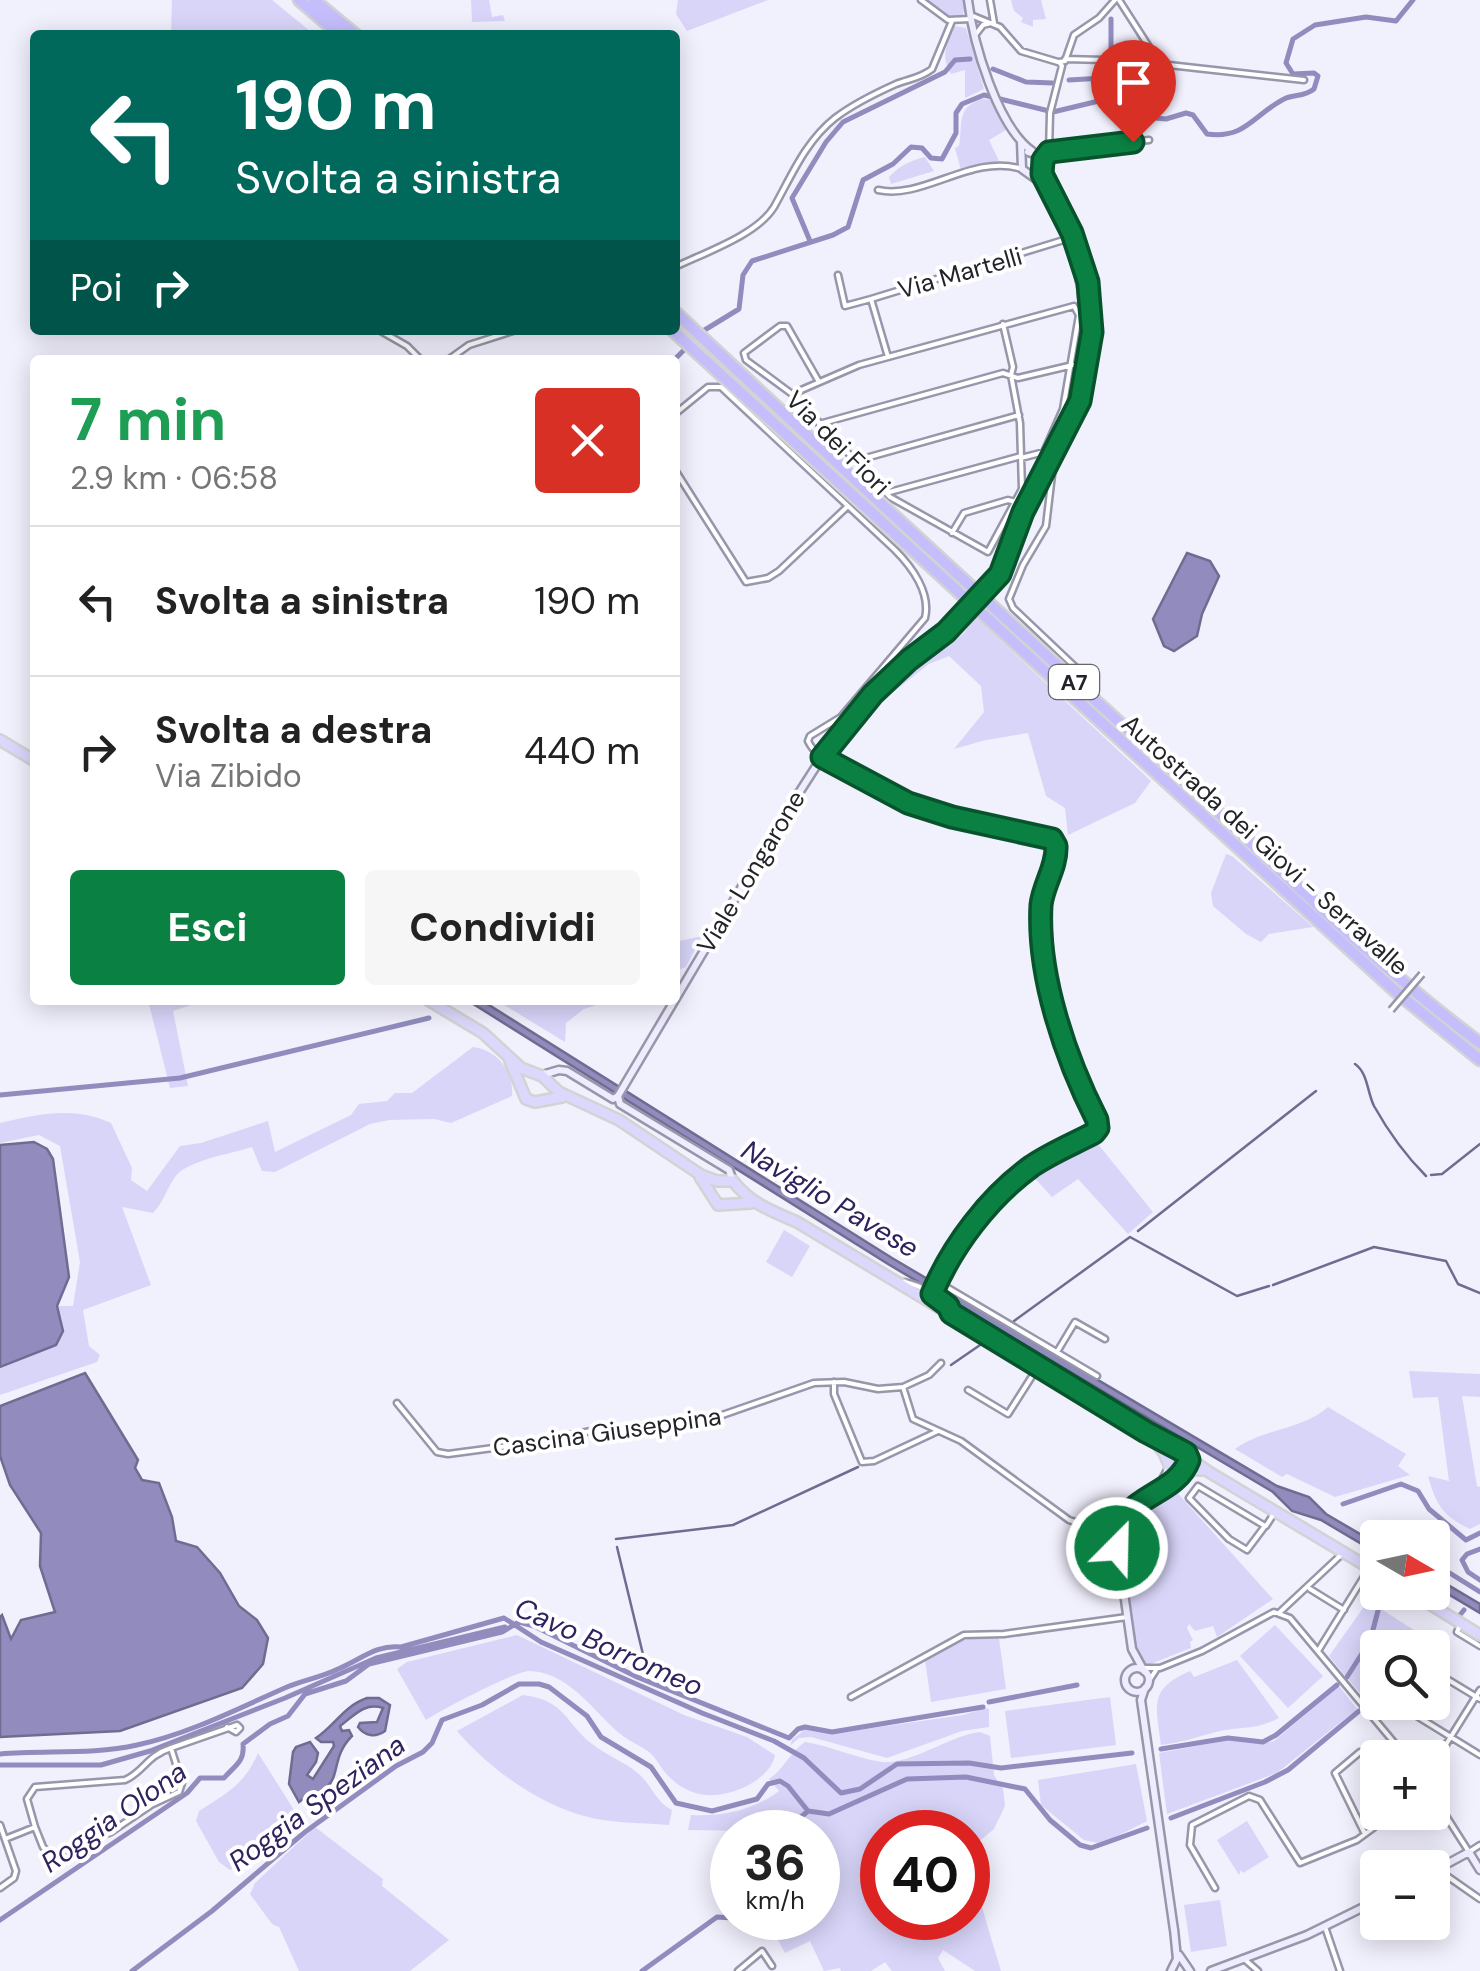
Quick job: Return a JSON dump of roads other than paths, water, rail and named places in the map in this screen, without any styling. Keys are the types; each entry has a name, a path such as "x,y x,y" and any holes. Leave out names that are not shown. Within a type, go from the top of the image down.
{"highway":[{"path":"299,0 334,30"},
{"path":"314,0 350,30"},
{"name":"Autostrada dei Giovi - Serravalle","path":"680,317 925,548 1414,990 1480,1043"},
{"name":"Autostrada dei Giovi - Serravalle","path":"677,335 1396,991 1480,1060"}],"main road":[{"path":"968,0 975,42 993,90 1021,141 1043,160 1038,172 1021,162"},
{"path":"1021,141 1021,162"},
{"path":"1021,162 1034,152"},
{"name":"Viale Longarone","path":"680,993 822,757 894,674 990,586 1008,558 1085,367 1085,308 1072,241 1038,172"},
{"path":"0,740 30,758"},
{"path":"436,1005 483,1033 524,1070 620,1120 691,1168 714,1186 718,1205 756,1204"},
{"name":"Viale Longarone","path":"618,1096 673,1005"},
{"path":"506,1054 528,1100 576,1100"},
{"path":"520,1090 524,1079 564,1070 612,1099 618,1096 620,1104 730,1170 739,1191 756,1204 798,1222 1146,1432 1183,1450 1185,1466"},
{"path":"541,1077 548,1092 541,1100"},
{"path":"714,1186 733,1181"},
{"path":"735,1203 739,1191"},
{"path":"1146,1432 1167,1462 1210,1472 1360,1562"},
{"path":"1117,1548 1102,1524 1160,1484 1175,1448"},
{"path":"1106,1533 1120,1529 1130,1508 1164,1486 1185,1466"},
{"path":"1108,1517 1119,1519 1117,1548 1132,1649 1146,1686 1141,1700 1176,1950 1176,1963 1171,1971"},
{"path":"1440,1610 1480,1635"},
{"path":"1132,1649 1126,1686 1141,1700"},
{"path":"1126,1675 1141,1669"},
{"path":"1134,1691 1146,1686"},
{"path":"1450,1862 1469,1852 1480,1870"},
{"path":"1211,1971 1325,1927 1360,1909"},
{"path":"1176,1950 1190,1971"},
{"path":"1171,1971 1190,1971"}],"street":[{"path":"921,0 952,21"},
{"path":"990,0 992,23"},
{"path":"1043,160 1049,152 1051,110 1062,62 1074,34 1117,0 1160,64 1304,80"},
{"path":"680,264 738,238 762,219 774,206 778,193 813,139 838,116 896,84 932,70 952,21 970,14 992,23 1021,50 1062,62 1104,60"},
{"path":"975,42 978,30 992,23"},
{"path":"1034,152 1149,140"},
{"path":"878,190 895,192 977,168 1021,162"},
{"name":"Via Martelli","path":"888,357 871,299 1072,241"},
{"path":"838,275 845,306 871,299"},
{"path":"792,394 888,357 1074,306 1079,315 1063,408 1044,452 886,494"},
{"path":"952,533 964,513 1008,500 1016,502 1022,489 1019,416 1003,324"},
{"name":"Via dei Fiori","path":"819,382 784,325 744,353 746,360 792,394 886,494 986,552 1016,502"},
{"path":"388,335 416,355"},
{"path":"455,355 470,345 501,335"},
{"path":"819,424 1003,372 1022,378 1072,364 1085,367"},
{"path":"680,410 708,387 721,387 914,571 928,611 841,717 810,736 810,747 908,803 1052,839 1056,846 1042,900 1044,954 1065,1049 1098,1128 1041,1160 1009,1186 973,1224 932,1292"},
{"path":"853,462 1019,416"},
{"path":"1052,454 1046,526 1009,599 1013,608 1089,680"},
{"path":"680,478 746,582 780,571 848,506"},
{"path":"1391,1010 1422,974"},
{"path":"899,1282 932,1292 951,1313"},
{"path":"938,1282 1097,1376"},
{"path":"1057,1352 1074,1322 1105,1340"},
{"path":"938,1431 874,1461 862,1462 833,1392 834,1382 868,1389 903,1387 929,1376 941,1363"},
{"path":"968,1390 1008,1414 1038,1366"},
{"name":"Cascina Giuseppina","path":"397,1403 437,1452 448,1454 596,1430 623,1434 708,1420 814,1383 834,1382"},
{"path":"903,1387 909,1415 961,1441 1069,1520 1106,1533"},
{"path":"1265,1526 1198,1486 1189,1498 1229,1540 1247,1550 1265,1526 1276,1511"},
{"path":"1069,1520 1092,1522 1108,1517"},
{"path":"1141,1669 1160,1668 1213,1647 1277,1612 1344,1553"},
{"path":"1308,1588 1344,1610"},
{"path":"1318,1651 1360,1589"},
{"path":"1277,1612 1290,1618 1360,1701"},
{"path":"851,1698 964,1636 1127,1617"},
{"path":"1461,1623 1456,1632 1480,1646"},
{"path":"1146,1686 1160,1668"},
{"path":"1450,1681 1478,1698"},
{"path":"1449,1740 1480,1690"},
{"path":"1376,1720 1392,1740"},
{"path":"1423,1720 1480,1755"},
{"path":"171,1748 182,1783 179,1792 112,1832 52,1856 43,1847 27,1798 35,1787 124,1780 135,1775 149,1758 171,1748 227,1727"},
{"path":"1360,1752 1335,1773 1360,1824"},
{"path":"1215,1888 1190,1845 1192,1825 1249,1796 1260,1800 1300,1862 1370,1830"},
{"path":"1450,1822 1469,1852 1480,1845"},
{"path":"0,1826 16,1871 14,1878 0,1888"},
{"path":"5,1839 36,1827"},
{"path":"1363,1830 1365,1834"},
{"path":"1450,1880 1480,1899"},
{"path":"1325,1927 1340,1971"},
{"path":"738,1971 762,1951 772,1966"},
{"path":"1244,1958 1258,1971"}],"waterway":[{"path":"703,331 739,309 743,275 752,261 848,227 863,180 893,164 911,147 922,148 931,158 942,159 956,133 956,113 962,104 984,95 1053,112 1103,100 1155,118 1186,113 1193,115 1207,134 1231,133 1284,99 1314,89 1318,76 1293,74 1286,63 1293,39 1315,25 1366,17 1396,21 1413,0"},
{"path":"1069,80 1111,74 1111,19"},
{"path":"810,241 792,198 843,122 945,72 955,60 970,59"},
{"path":"993,69 1026,82 1053,83"},
{"path":"679,355 686,348"},
{"path":"0,1095 180,1078 429,1018"},
{"path":"1355,1064 1385,1125 1426,1176"},
{"path":"1138,1231 1316,1091"},
{"path":"1431,1175 1442,1174 1480,1144"},
{"path":"1014,1321 1130,1237 1237,1296 1269,1286"},
{"path":"1273,1285 1374,1247 1446,1261 1458,1284 1480,1293"},
{"path":"951,1365 983,1343"},
{"path":"616,1539 733,1525 858,1467"},
{"path":"1343,1504 1401,1484 1418,1491 1429,1509 1466,1540 1480,1533"},
{"path":"617,1547 648,1675 646,1680"},
{"path":"1480,1549 1462,1560 1468,1572 1480,1580"},
{"name":"Cavo Borromeo","path":"1450,1573 1480,1592"},
{"name":"Cavo Borromeo","path":"1347,1677 1370,1641 1378,1610"},
{"name":"Roggia Speziana","path":"1459,1616 1464,1610"},
{"name":"Cavo Borromeo","path":"0,1754 103,1750 156,1740 332,1672 376,1650 401,1647 504,1618 541,1642 774,1741 804,1758 841,1793 860,1789 897,1764 969,1763 1001,1768 1132,1753"},
{"name":"Roggia Olona","path":"0,1920 187,1793 200,1778 224,1778 241,1760 243,1744 288,1716 305,1694 346,1681 369,1664 502,1632 519,1622 637,1677 789,1738 805,1727 832,1732 983,1707"},
{"path":"0,1765 101,1765 150,1751 376,1658 505,1627"},
{"name":"Roggia Speziana","path":"132,1971 212,1911 305,1832 396,1766 423,1752 432,1743 442,1720 482,1705 519,1684 549,1687 587,1716 601,1737 651,1767 676,1803 712,1811 757,1799 768,1784 780,1781 808,1811 829,1814 907,1779 966,1777 1025,1789 1050,1820 1080,1845 1091,1848 1147,1828"},
{"path":"989,1702 1077,1685"},
{"name":"Cavo Borromeo","path":"1161,1749 1228,1738 1263,1742 1337,1685"},
{"name":"Roggia Speziana","path":"1171,1818 1288,1770 1359,1711"},
{"path":"642,1971 710,1922"}],"water label":[{"name":"Naviglio Pavese","path":"830,1199"}]}
